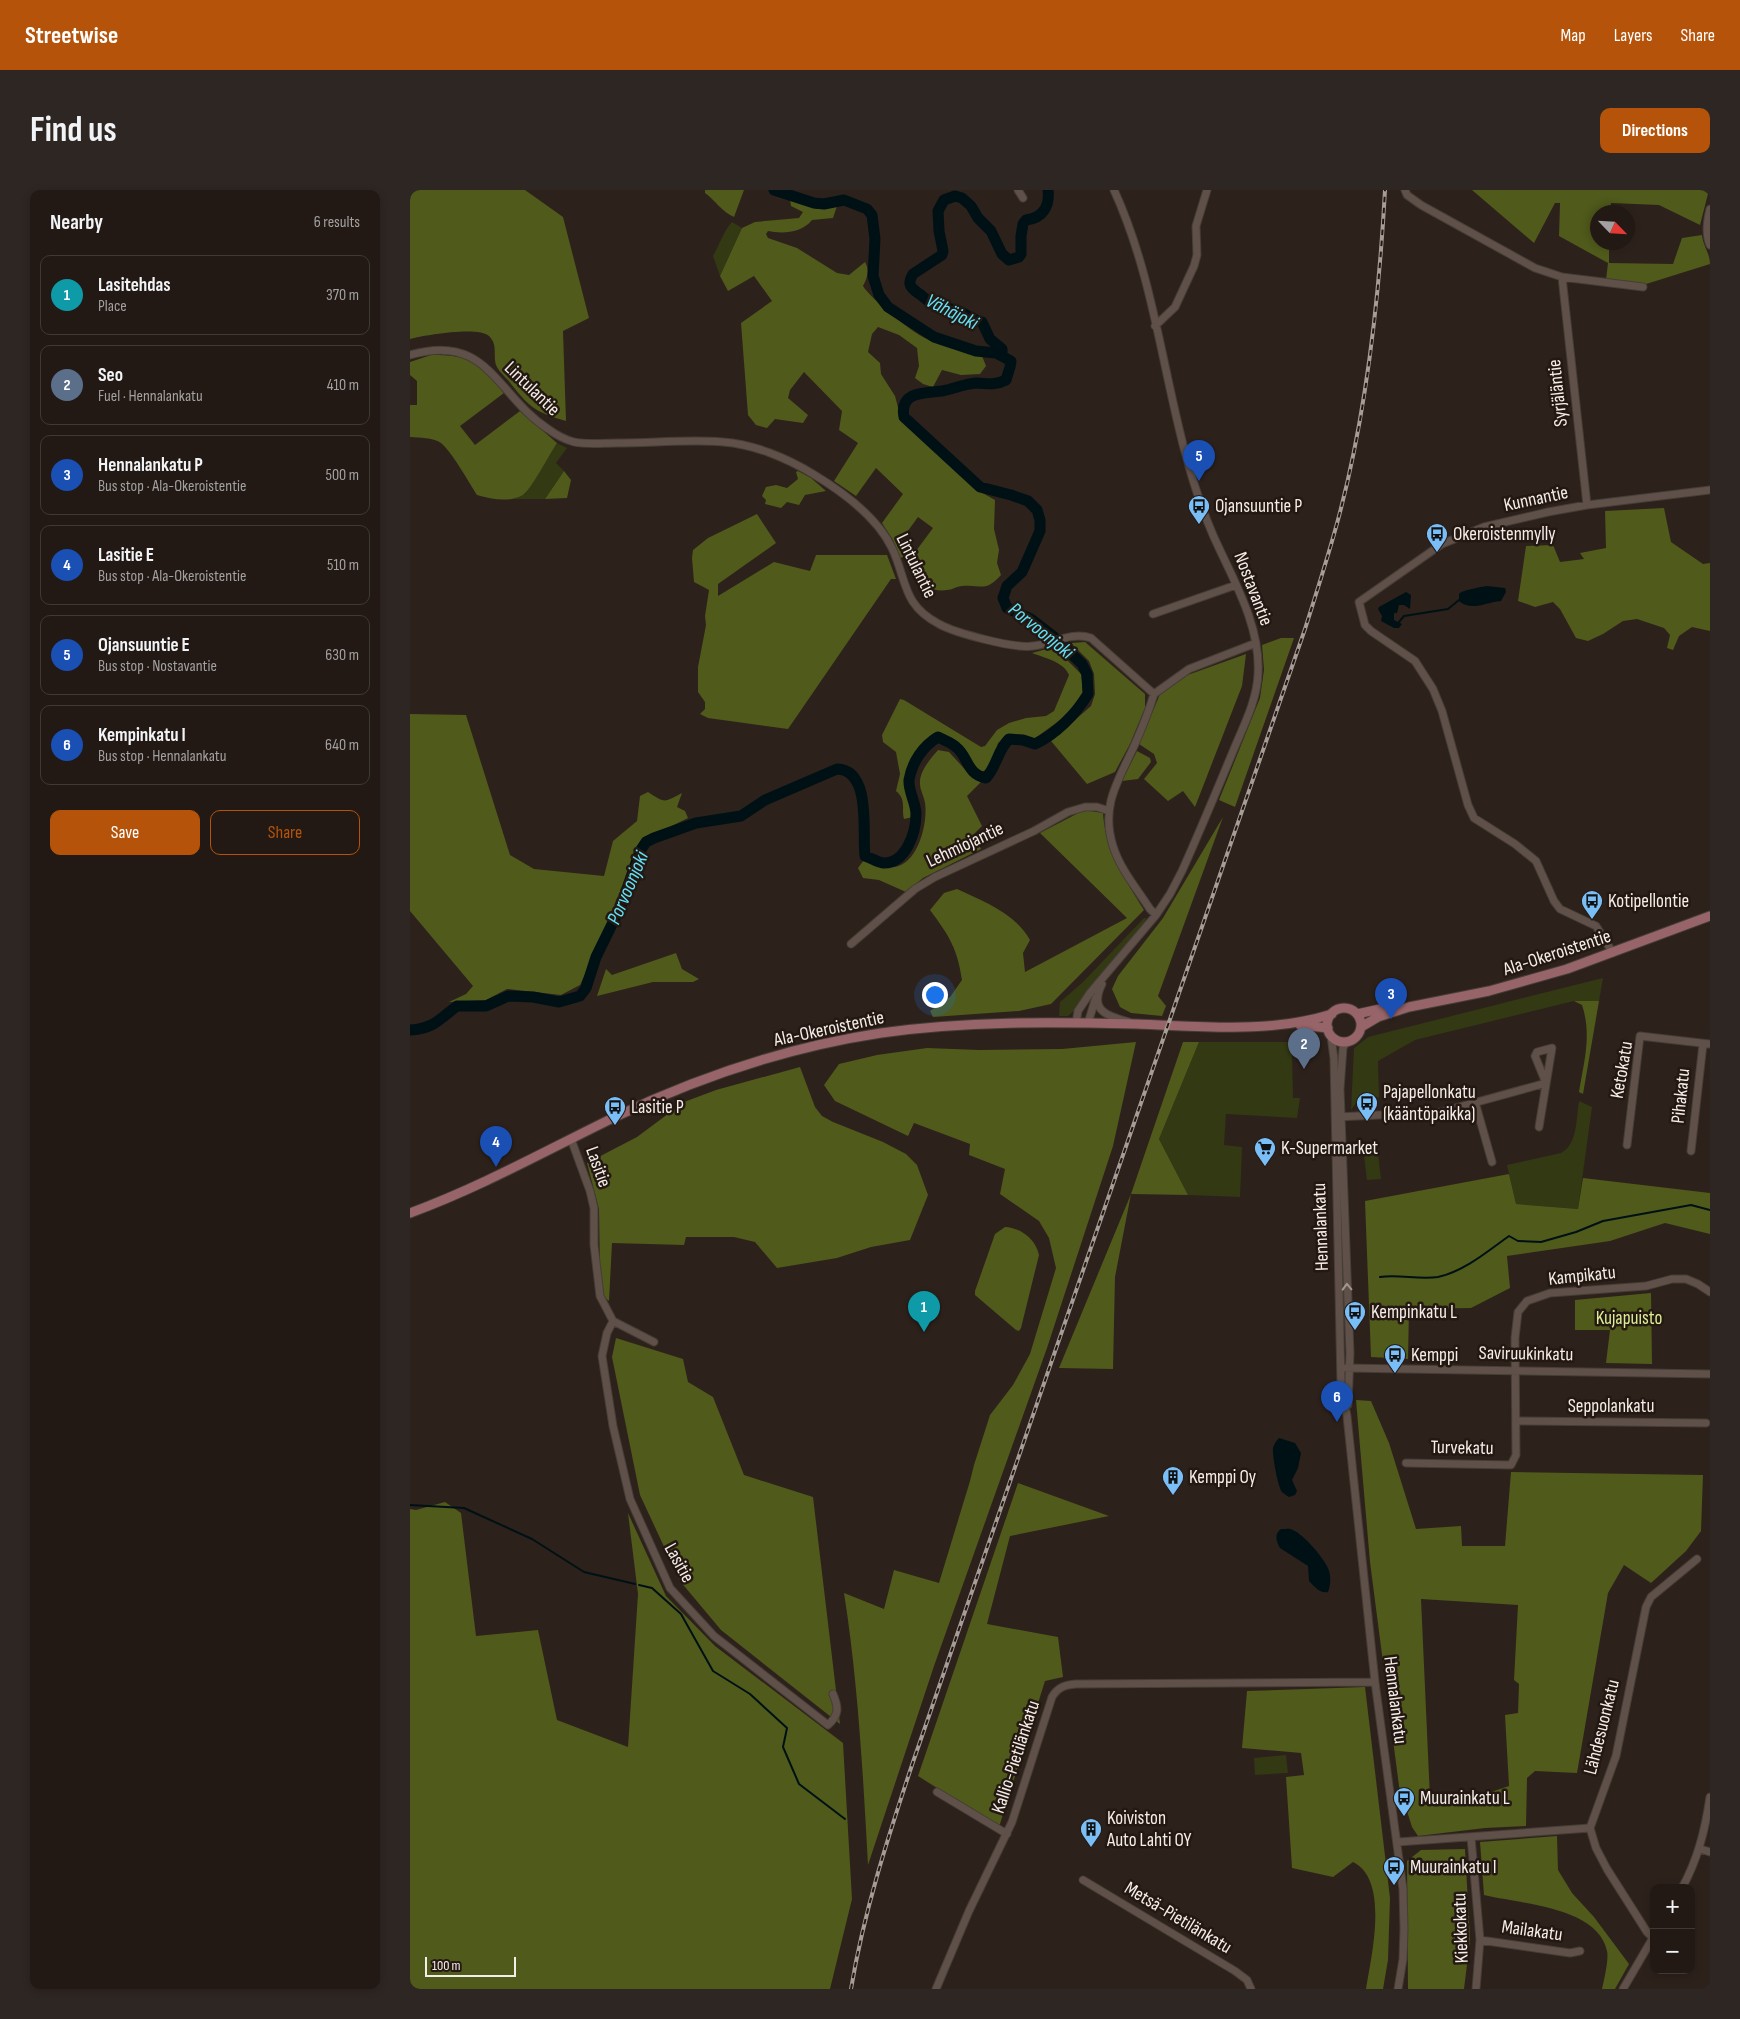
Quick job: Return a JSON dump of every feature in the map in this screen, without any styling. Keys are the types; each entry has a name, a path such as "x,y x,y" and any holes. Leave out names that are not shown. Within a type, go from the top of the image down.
{"main road":[{"name":"Ala-Okeroistentie","path":"1361,1027 1385,1014 1490,991 1567,969 1710,916"},
{"name":"Ala-Okeroistentie","path":"1357,1014 1380,1009 1410,1007"},
{"path":"1342,1008 1357,1014 1360,1018 1361,1027 1357,1036 1346,1042 1339,1041 1330,1032 1328,1020 1332,1014 1342,1008"},
{"name":"Ala-Okeroistentie","path":"410,1213 458,1194 633,1109 698,1081 765,1059 824,1044 878,1034 946,1025 1008,1022 1221,1026 1287,1024 1332,1014"},
{"name":"Ala-Okeroistentie","path":"1287,1024 1330,1032"}],"street":[{"path":"1018,190 1023,198"},
{"name":"Nostavantie","path":"1076,1023 1078,1011 1090,993 1156,915 1170,894 1182,871 1249,711 1258,675 1256,643 1250,622 1212,532 1192,478 1181,441 1139,256 1114,190"},
{"path":"1155,326 1175,307 1194,266 1197,255 1196,226 1206,190"},
{"path":"1405,190 1407,195 1429,210 1535,268 1562,277 1643,287"},
{"path":"1710,209 1707,220 1710,245"},
{"name":"Syrjäläntie","path":"1562,277 1587,505"},
{"name":"Lintulantie","path":"410,355 437,349 463,352 486,367 528,414 549,430 573,442 601,444 722,441 745,444 795,464 814,475 874,521 892,548 908,593 916,609 940,625 1015,646 1032,646 1083,635 1092,638 1154,694"},
{"name":"Kunnantie","path":"1613,953 1596,926 1560,909 1554,901 1536,861 1515,844 1474,818 1468,805 1442,711 1433,689 1415,661 1371,632 1365,625 1359,602 1442,544 1484,527 1587,505 1710,490"},
{"path":"1153,614 1236,585"},
{"path":"1156,915 1119,861 1109,828 1109,811 1118,778 1134,745 1154,694 1188,669 1256,643"},
{"name":"Lehmiojantie","path":"850,944 915,888 935,876 1034,831 1068,812 1084,807 1097,807 1109,811"},
{"name":"Nostavantie","path":"1088,1023 1096,995 1105,977"},
{"path":"1096,995 1099,1008 1107,1015 1138,1024"},
{"name":"Hennalankatu","path":"1330,1032 1338,1117 1350,1368 1347,1416"},
{"name":"Ketokatu","path":"1627,1145 1640,1036 1707,1044"},
{"name":"Hennalankatu","path":"1346,1042 1343,1048 1338,1117 1341,1384 1347,1416 1375,1682 1403,1889 1403,1960 1398,1989"},
{"name":"Pihakatu","path":"1692,1151 1707,1044"},
{"path":"1338,1117 1441,1112 1546,1083 1538,1127"},
{"path":"1476,1102 1492,1162"},
{"name":"Lasitie","path":"571,1139 590,1191 594,1208 596,1275 600,1296 613,1321 607,1333 602,1356 613,1426 630,1499 670,1588 714,1636 828,1725 836,1717 838,1706 834,1694"},
{"name":"Kampikatu","path":"1516,1370 1515,1338 1518,1312 1527,1301 1550,1294 1646,1286 1672,1279 1686,1279 1710,1292"},
{"path":"613,1321 654,1342"},
{"name":"Saviruukinkatu","path":"1341,1368 1710,1374"},
{"name":"Turvekatu","path":"1406,1463 1511,1465 1516,1455 1516,1370"},
{"name":"Seppolankatu","path":"1516,1422 1706,1423"},
{"name":"Lähdesuonkatu","path":"1590,1828 1616,1756 1646,1607 1651,1597 1697,1559"},
{"name":"Kallio-Pietilänkatu","path":"936,1989 969,1912 1007,1834 1052,1697 1059,1688 1066,1685 1375,1682"},
{"path":"937,1792 1007,1834"},
{"path":"1684,1884 1700,1849 1706,1827 1710,1797"},
{"path":"1398,1842 1590,1828 1596,1848 1607,1869 1650,1934"},
{"name":"Kiekkokatu","path":"1471,1837 1480,1940 1476,1989"},
{"path":"1700,1849 1710,1852"},
{"name":"Metsä-Pietilänkatu","path":"1083,1880 1235,1972 1247,1980 1252,1989"},
{"name":"Mailakatu","path":"1480,1940 1570,1953 1580,1950"},
{"path":"1623,1989 1650,1942"}],"green space":[{"path":"410,190 525,190 563,217 589,318 563,331 566,421 539,411 521,396 497,367 494,346 489,336 483,333 463,332 427,335 410,339"},
{"path":"705,190 744,190 734,217 722,209 705,193"},
{"path":"1472,190 1709,190 1700,225 1659,205 1611,203 1611,205 1590,205 1590,250 1609,250 1609,263 1673,264 1682,238 1702,235 1710,264 1643,285 1606,280 1608,263 1559,236 1560,203 1555,203 1534,243"},
{"path":"790,199 808,203 816,209 837,206 833,218 812,220 803,228 792,232 768,231 766,234 768,238 797,248 837,273 849,275 865,262 867,274 863,286 867,292 900,321 916,333 937,343 982,356 986,366 980,374 961,375 942,370 933,387 923,384 915,378 919,366 917,348 899,335 878,327 872,334 868,352 880,363 881,374 895,396 901,419 979,491 995,500 994,529 999,550 997,563 1001,575 991,584 987,586 960,586 938,590 921,584 915,578 910,559 933,528 918,517 902,539 903,557 900,558 893,540 882,523 903,494 876,468 856,496 834,481 858,443 839,430 842,411 804,372 790,390 788,398 808,415 803,423 775,419 767,428 756,425 748,415 741,323 772,301 754,276 728,291 720,276 742,228 755,222 799,218 803,212 791,206"},
{"path":"732,222 742,228 720,276 713,256"},
{"path":"431,355 456,356 473,362 488,374 504,393 460,426 475,445 520,411 557,443 523,495 506,500 477,495 455,460 441,443 430,439 410,437 410,405 417,405 417,381 410,375 410,362"},
{"path":"557,443 567,448 556,463 564,471 545,499 511,499 525,494"},
{"path":"564,471 571,480 567,498 545,499"},
{"path":"798,471 811,478 826,491 805,495 799,505 787,502 781,508 765,504 766,500 762,496 766,487 776,485 787,488 798,479 796,472"},
{"path":"1664,508 1671,542 1703,564 1710,563 1710,631 1692,627 1679,636 1673,650 1667,648 1670,635 1664,628 1637,619 1623,621 1588,641 1576,638 1560,609 1553,602 1535,607 1518,601 1526,546 1553,545 1560,562 1584,559 1580,553 1606,548 1605,511"},
{"path":"757,514 776,543 718,584 718,596 774,562 810,571 816,555 887,555 896,579 891,579 788,729 708,718 700,714 705,709 705,702 698,692 698,667 706,625 705,616 709,590 694,582 693,550 708,538"},
{"path":"1281,638 1294,638 1235,807 1219,800 1260,698 1264,670 1262,645"},
{"path":"1085,642 1145,694 1145,708 1130,744 1115,772 1087,784 1051,741 1091,706 1095,694 1094,674 1089,661 1071,643"},
{"path":"1054,647 1081,674 1083,692 1067,715 1034,739 1027,736 1008,735 998,743 991,767 980,773 961,747 934,733 920,747 909,765 906,783 913,817 904,819 903,801 896,791 900,774 896,752 883,742 882,735 900,699 981,747 985,746 997,730 1009,723 1026,718 1046,716 1054,711 1069,675 1059,664 1032,653"},
{"path":"1246,654 1242,686 1195,807 1183,791 1168,801 1144,779 1157,763 1154,754 1139,744 1160,694 1182,677"},
{"path":"410,714 466,715 510,855 534,869 604,876 613,841 637,821 640,796 648,792 661,800 667,800 682,793 677,807 685,811 688,818 643,840 635,850 617,905 580,985 561,995 507,989 486,1000 449,1002 466,994 473,986 410,911"},
{"path":"938,750 949,752 971,776 981,782 967,796 982,826 974,834 981,849 923,878 906,892 879,880 863,878 858,868 864,860 882,867 894,867 909,859 915,851 923,831 926,811 920,779 926,766"},
{"path":"1137,751 1150,758 1151,762 1138,779 1122,781"},
{"path":"1084,810 1103,813 1108,839 1117,864 1144,910 1051,1004 1019,1011 933,1017 930,1011 950,997 962,980 955,950 930,910 944,893 957,889 998,909 1016,923 1030,940 1023,953 1025,972 1127,918 1040,833"},
{"path":"1223,817 1158,996 1166,1006 1162,1016 1131,1013 1120,1007 1112,989 1118,976 1163,918"},
{"path":"1146,918 1144,923 1076,1009 1068,1016 1059,1016 1060,1002 1083,982"},
{"path":"676,953 682,969 699,979 693,982 653,982 597,996 606,969 612,975"},
{"path":"1603,978 1599,1001 1574,1001 1415,1040 1378,1061 1379,1098 1371,1094 1361,1096 1351,1110 1354,1048 1368,1037"},
{"path":"1574,1001 1599,1001 1583,1094 1579,1092 1587,1038 1585,1016 1582,1005"},
{"path":"1136,1042 1113,1146 1047,1348 934,1666 868,1865 856,1694 844,1593 884,1609 894,1570 939,1583 990,1415 1013,1385 1030,1354 1056,1268 1049,1238 1039,1221 1000,1194 1005,1169 969,1155 970,1144 914,1123 908,1136 835,1101 824,1085 839,1064 877,1055 927,1048 979,1050 1062,1049"},
{"path":"1183,1042 1199,1042 1159,1139 1188,1195 1131,1194"},
{"path":"1199,1042 1314,1042 1315,1050 1292,1051 1293,1098 1300,1098 1297,1118 1226,1114 1224,1145 1242,1147 1240,1197 1188,1195 1159,1139"},
{"path":"800,1067 815,1107 822,1116 883,1142 906,1154 917,1165 928,1195 910,1240 871,1247 837,1258 777,1268 755,1242 734,1237 686,1237 684,1245 612,1243 609,1301 603,1296 600,1274 599,1209 587,1163 637,1137 684,1102 716,1090"},
{"path":"1579,1101 1592,1107 1578,1209 1516,1204 1507,1165 1561,1153 1567,1149 1575,1130"},
{"path":"1378,1154 1381,1179 1367,1180 1364,1156"},
{"path":"1509,1174 1516,1204 1578,1209 1583,1178 1710,1193 1710,1234 1665,1223 1610,1241 1507,1256 1510,1288 1471,1308 1409,1309 1408,1359 1371,1357 1365,1201"},
{"path":"1131,1194 1115,1277 1113,1369 1059,1368"},
{"path":"1005,1227 1022,1232 1027,1236 1035,1244 1039,1255 1019,1331 975,1295 995,1234"},
{"name":"Kujapuisto","path":"1651,1293 1652,1364 1606,1363 1610,1330 1575,1330 1575,1300"},
{"path":"616,1338 683,1359 688,1382 713,1397 744,1475 813,1497 840,1724 721,1630 680,1581 640,1495 612,1357"},
{"path":"1356,1400 1371,1401 1389,1443 1416,1529 1461,1526 1462,1546 1505,1546 1511,1472 1703,1475 1701,1531 1686,1551 1651,1583 1624,1565 1608,1593 1577,1773 1535,1771 1527,1778 1526,1826 1485,1828 1418,1836 1412,1827 1399,1786 1370,1562","holes":["1421,1599 1518,1605 1514,1680 1519,1684 1518,1713 1505,1715 1509,1786 1482,1795 1430,1798"]},
{"path":"1018,1483 1109,1516 1010,1536 987,1624 1058,1637 1063,1677 1045,1681 999,1827 918,1776"},
{"path":"445,1502 461,1513 476,1636 538,1630 557,1720 628,1747 638,1594 628,1513 666,1596 715,1646 843,1743 852,1899 830,1989 410,1989 410,1509 416,1510"},
{"path":"1365,1687 1390,1898 1388,1960 1383,1989 1366,1989 1374,1940 1375,1902 1371,1885 1364,1871 1353,1862 1333,1877 1292,1868 1286,1777 1304,1775 1301,1753 1242,1748 1247,1691"},
{"path":"1286,1755 1288,1773 1255,1775 1254,1758"},
{"path":"1557,1836 1558,1870 1572,1893 1594,1917 1629,1964 1615,1989 1602,1989 1607,1964 1607,1951 1601,1936 1589,1925 1574,1916 1556,1910 1484,1895 1480,1842"},
{"path":"1465,1849 1470,1940 1464,1989 1408,1989 1407,1861 1421,1850"}],"shaded area":[{"path":"1487,586 1505,588 1506,592 1501,601 1479,606 1469,606 1459,601 1459,594"},
{"path":"1406,592 1411,595 1410,609 1404,605 1399,605 1397,613 1394,613 1394,620 1402,624 1399,628 1394,628 1381,621 1382,616 1378,609 1379,607"},
{"path":"1279,1438 1295,1443 1301,1453 1298,1468 1292,1480 1297,1491 1295,1495 1289,1497 1280,1489 1274,1464 1273,1448"},
{"path":"1281,1529 1290,1529 1297,1533 1308,1541 1322,1558 1330,1574 1328,1592 1320,1591 1309,1581 1308,1566 1280,1548 1276,1538 1277,1533"}],"waterway":[{"name":"Porvoonjoki","path":"410,1030 425,1028 441,1019 457,1006 486,1006 508,996 533,997 559,1002 580,996 586,988 596,957 621,906 640,851 646,842 654,838 696,823 741,816 765,800 837,769 848,772 856,780 860,791 863,804 865,856 883,863 891,862 904,853 912,838 916,814 910,788 910,773 923,750 933,741 938,737 950,743 960,751 975,773 986,778 1009,739 1023,740 1035,744 1043,740 1065,723 1088,694 1087,674 1082,664 1053,636 1031,619 1007,608 1003,598 1007,586 1022,572 1040,531 1040,520 1037,510 1028,501 980,487 904,417 905,402 909,398 921,393 942,391 976,383 994,384 1002,382 1006,380 1011,361 996,353 976,351 934,337 888,307 879,295 873,276 875,239 872,215 867,209 844,200 824,204 814,203 774,190"},
{"name":"Vähäjoki","path":"1002,355 1002,349 990,339 982,322 961,312 929,302 913,289 910,285 910,280 913,274 942,255 938,211 944,200 955,196 962,198 971,206 978,218 991,231 1002,254 1009,260 1019,257 1021,254 1023,224 1026,220 1037,217 1044,210 1048,201 1048,190"},
{"path":"1399,622 1404,616 1448,609 1459,600"},
{"path":"1380,1277 1431,1278 1448,1274 1476,1260 1509,1236 1518,1241 1541,1242 1576,1232 1603,1221 1691,1205 1710,1210"},
{"path":"410,1505 464,1508 532,1539 584,1572 635,1584"},
{"path":"639,1585 652,1588 681,1614 713,1671 750,1694 787,1728 783,1747 799,1784 845,1819"}],"railway":[{"path":"851,1989 870,1903 913,1762 1305,629 1327,558 1349,476 1364,395 1375,314 1385,190"}],"place":[{"name":"Ojansuuntie E","path":"1199,481"},
{"name":"Ojansuuntie P","path":"1199,525"},
{"name":"Okeroistenmylly","path":"1437,553"},
{"name":"Kotipellontie","path":"1592,920"},
{"name":"Hennalankatu P","path":"1391,1019"},
{"name":"Seo","path":"1304,1069"},
{"name":"Pajapellonkatu (kääntöpaikka)","path":"1367,1122"},
{"name":"Lasitie P","path":"615,1126"},
{"name":"Lasitie E","path":"496,1167"},
{"name":"K-Supermarket","path":"1265,1167"},
{"name":"Kempinkatu L","path":"1355,1331"},
{"name":"Lasitehdas","path":"924,1332"},
{"name":"Kemppi","path":"1395,1374"},
{"name":"Kempinkatu I","path":"1337,1422"},
{"name":"Kemppi Oy","path":"1173,1496"},
{"name":"Muurainkatu L","path":"1404,1817"},
{"name":"Koiviston Auto Lahti OY","path":"1091,1848"},
{"name":"Muurainkatu I","path":"1394,1886"}]}
